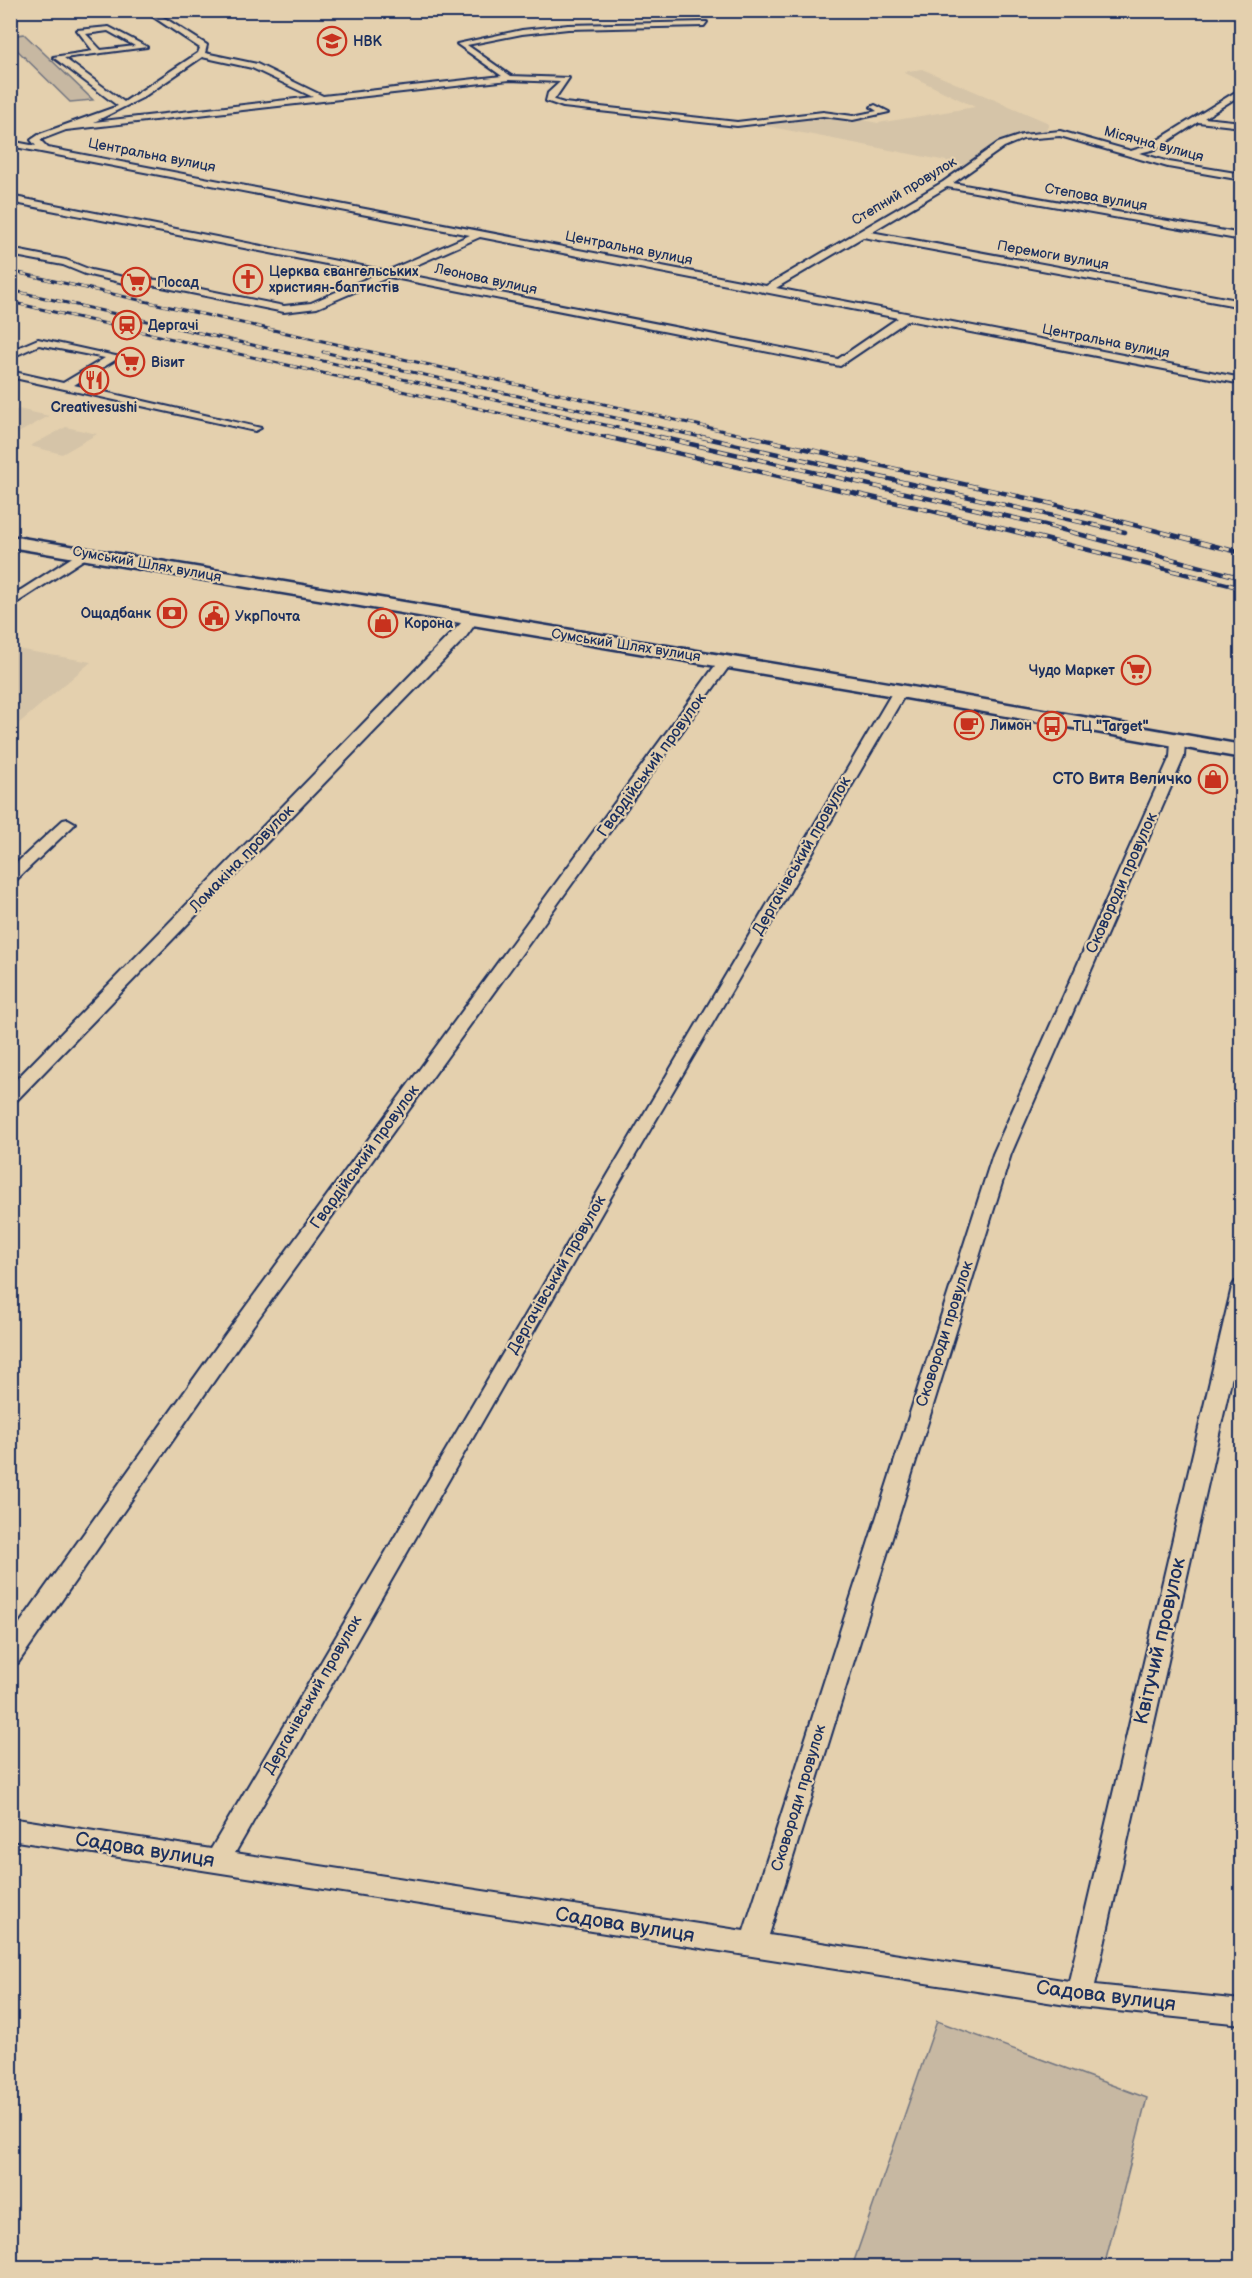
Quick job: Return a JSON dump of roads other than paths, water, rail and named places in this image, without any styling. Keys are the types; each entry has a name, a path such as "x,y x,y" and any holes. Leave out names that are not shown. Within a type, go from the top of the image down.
{"main road":[{"name":"Сумський Шлях вулиця","path":"10,541 900,691 1242,752"}],"street":[{"path":"44,148 35,140 55,129 99,117 122,105 201,54 204,46 146,10"},
{"path":"509,78 460,44 522,32 568,27 704,24"},
{"path":"99,52 80,32 109,29 143,47 57,57 122,105"},
{"path":"201,54 254,66 322,99"},
{"path":"30,132 509,78 566,80 550,94 550,101 563,105 737,124 823,114 853,118 885,112 875,107"},
{"path":"1134,152 1153,147 1242,90"},
{"path":"1197,119 1242,125"},
{"name":"Місячна вулиця","path":"1060,133 1134,152 1168,164 1242,177"},
{"name":"Степний провулок","path":"768,289 859,233 946,184 1001,145 1022,137 1060,133"},
{"path":"10,135 20,134"},
{"name":"Центральна вулиця","path":"12,145 44,148 1242,381"},
{"name":"Степова вулиця","path":"946,184 1242,237"},
{"name":"Леонова вулиця","path":"10,199 840,363 908,316"},
{"path":"10,252 66,263 88,272 124,280 157,283 284,309 299,309 392,273 481,233"},
{"name":"Перемоги вулиця","path":"859,233 1242,304"},
{"path":"10,355 38,342 115,357 65,386"},
{"path":"10,346 22,349"},
{"path":"10,374 255,428"},
{"path":"10,603 85,553"},
{"name":"Ломакіна провулок","path":"10,1097 460,635 472,620"},
{"name":"Гвардійський провулок","path":"10,1656 232,1340 725,662"},
{"name":"Дергачівський провулок","path":"217,1861 591,1215 900,691"},
{"name":"Сковороди провулок","path":"753,1944 1002,1154 1177,757 1178,741"},
{"path":"10,878 68,822"},
{"name":"Квітучий провулок","path":"1078,1995 1242,1287"},
{"name":"Садова вулиця","path":"10,1829 1078,1995 1242,2012"}],"railway":[{"path":"10,271 760,439"},
{"path":"10,290 667,439"},
{"path":"10,302 613,439"},
{"path":"323,352 709,439"},
{"path":"606,437 924,509 1242,588"},
{"path":"660,437 1045,525 1242,578"},
{"path":"702,437 1125,532"},
{"path":"753,437 1053,504 1242,553"}],"place":[{"name":"НВК","path":"332,41"},
{"name":"Церква євангельських християн-баптистів","path":"248,279"},
{"name":"Посад","path":"136,282"},
{"name":"Дергачі","path":"127,325"},
{"name":"Візит","path":"130,362"},
{"name":"Creativesushi","path":"94,380"},
{"name":"Ощадбанк","path":"172,613"},
{"name":"УкрПочта","path":"214,616"},
{"name":"Корона","path":"383,623"},
{"name":"Чудо Маркет","path":"1136,670"},
{"name":"Лимон","path":"969,725"},
{"name":"ТЦ \"Target\"","path":"1052,726"},
{"name":"СТО Витя Величко","path":"1213,779"}]}
